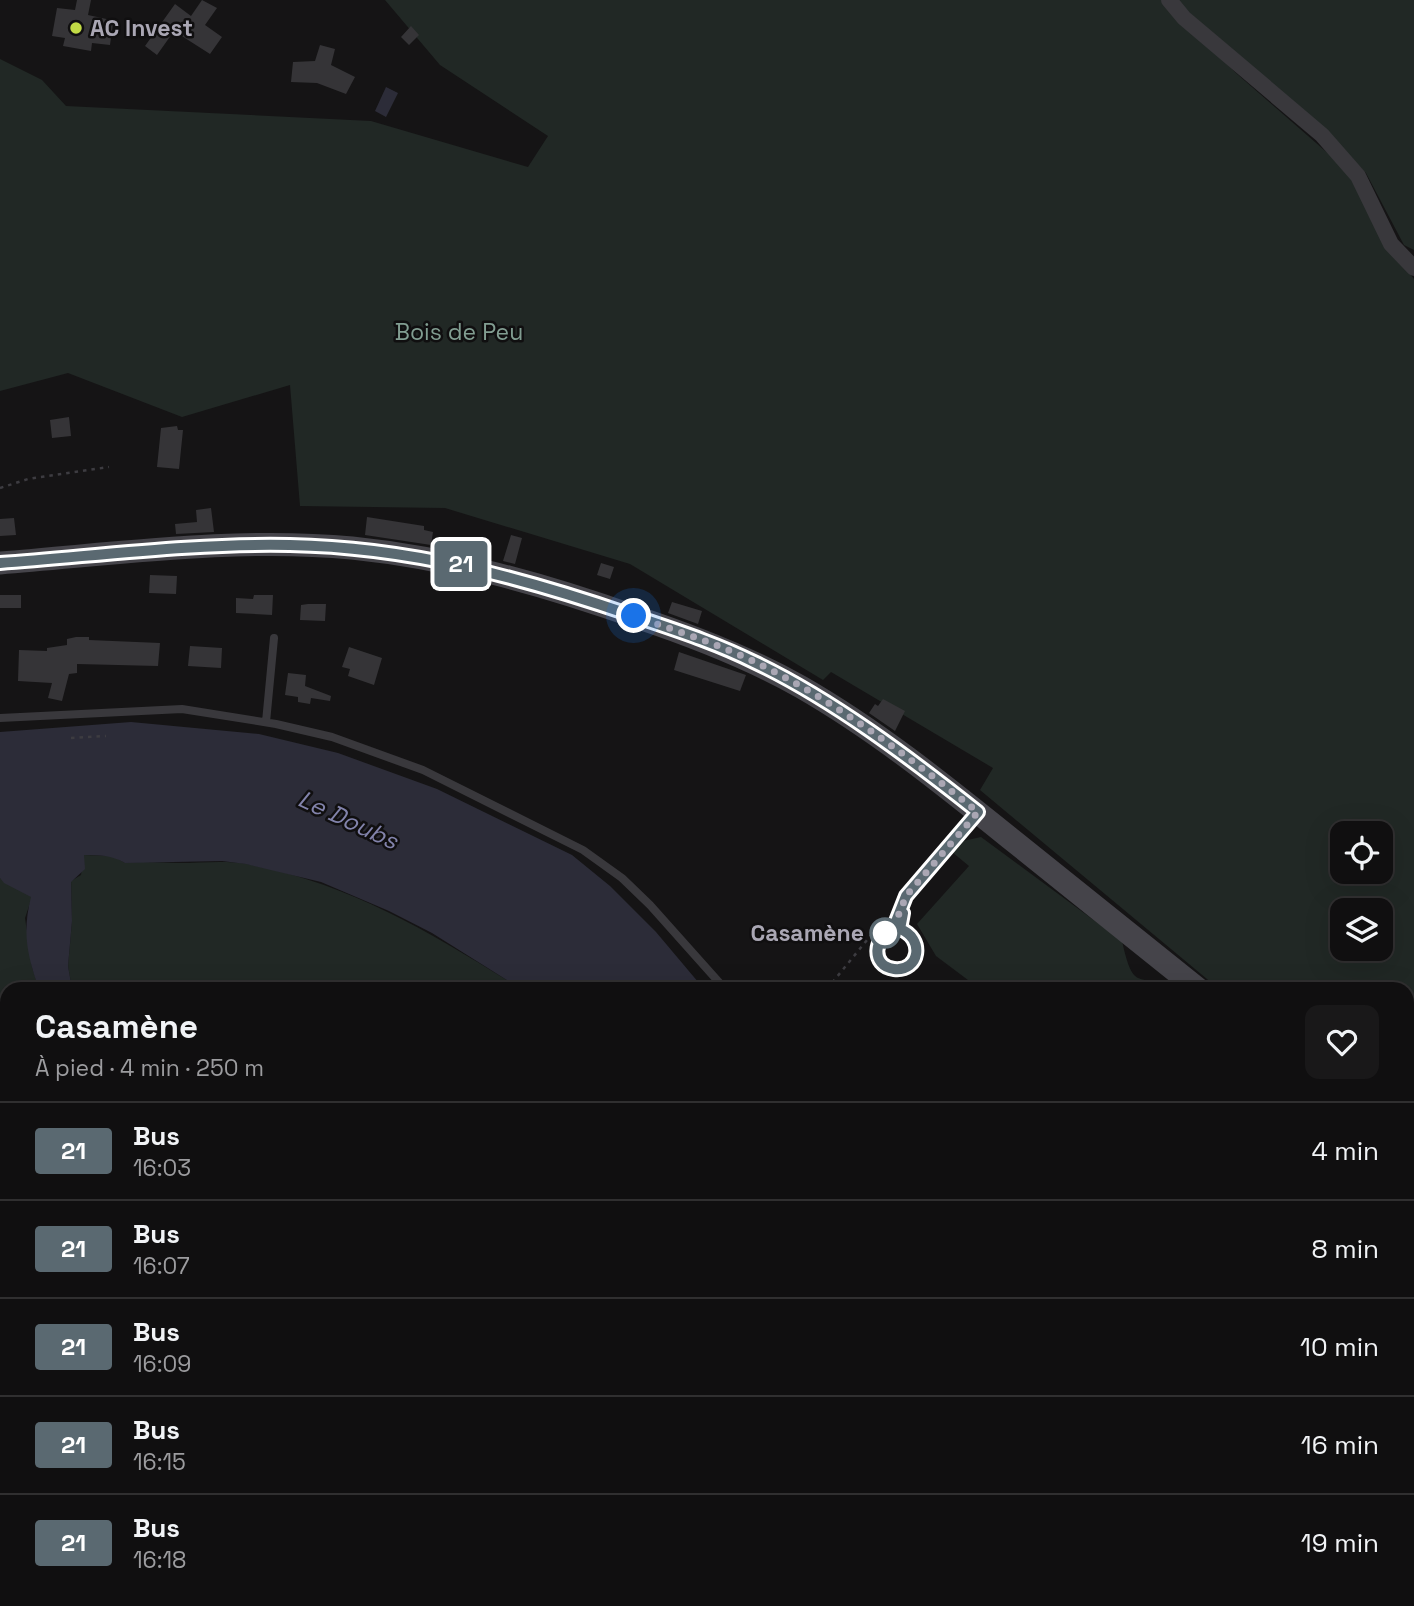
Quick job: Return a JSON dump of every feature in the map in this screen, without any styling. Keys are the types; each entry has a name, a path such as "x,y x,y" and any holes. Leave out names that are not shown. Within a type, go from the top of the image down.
{"main road":[{"path":"0,563 211,547 290,545 352,548 458,564 523,580 709,642 804,688 909,758 978,812 1169,972 1186,982"}],"street":[{"path":"1169,0 1184,18 1322,135 1358,176 1391,244 1414,268"}],"lane":[{"path":"266,722 274,638"},
{"path":"0,718 182,709 266,722 332,737 424,770 583,849 622,878 650,905 719,982"},
{"path":"897,929 906,896 978,812"},
{"path":"897,929 912,936 917,949 913,962 895,969 884,964 877,947 882,935 897,929"}],"path":[{"path":"0,488 28,479 109,467"},
{"path":"71,738 106,736"},
{"path":"833,982 906,896"}],"green space":[{"name":"Bois de Peu","path":"385,0 1162,0 1236,73 1355,177 1388,247 1414,279 1414,982 1211,982 980,790 993,768 831,672 823,680 630,564 445,508 300,506 290,385 182,417 68,373 0,391 0,59 42,80 66,106 371,121 528,167 548,136 440,65"},
{"path":"1175,0 1414,0 1414,250 1404,245 1366,173 1321,127"},
{"path":"981,837 1122,941 1134,975 1156,982 971,982 936,956 917,924 969,866 952,852 963,841"},
{"path":"84,855 113,856 125,863 239,863 285,873 322,884 390,913 509,982 71,982 68,966 72,921 71,881 81,875"},
{"path":"0,878 32,897 25,918 37,982 0,982"}],"water":[{"path":"386,87 398,93 386,117 375,111"},
{"name":"Le Doubs","path":"131,722 259,734 338,753 437,789 572,855 610,886 656,932 698,982 510,982 432,933 321,882 222,861 125,863 105,856 84,855 85,869 71,882 72,921 68,966 71,982 37,982 26,933 31,897 4,883 0,878 0,732"}],"building":[{"path":"77,0 91,0 88,15 111,20 113,23 110,45 92,43 91,51 63,46 65,38 52,36 57,8 75,10"},
{"path":"202,0 217,8 205,25 222,37 210,54 174,31 157,55 145,46 175,4 191,16"},
{"path":"411,26 419,35 409,45 401,37"},
{"path":"320,45 335,49 331,65 355,77 346,94 317,83 291,82 293,62 315,61"},
{"path":"69,417 71,436 52,438 50,420"},
{"path":"177,426 178,430 183,430 179,469 157,467 161,428"},
{"path":"211,508 214,532 176,534 175,524 197,522 196,510"},
{"path":"367,517 424,526 424,530 433,532 431,545 365,535"},
{"path":"14,518 16,535 0,536 0,519"},
{"path":"511,535 522,538 515,564 503,561"},
{"path":"601,563 614,567 610,579 597,575"},
{"path":"150,575 177,576 176,594 149,593"},
{"path":"0,595 21,595 21,608 0,608"},
{"path":"254,595 273,595 272,615 236,613 236,598 253,599"},
{"path":"672,602 702,611 698,624 668,613"},
{"path":"326,604 325,621 300,620 301,605"},
{"path":"76,637 160,643 158,666 77,664 77,673 69,674 62,701 48,698 52,683 18,681 19,650 47,651 47,648 67,645 67,639"},
{"path":"190,646 222,648 221,668 188,666"},
{"path":"349,647 382,658 374,685 348,676 350,669 342,667"},
{"path":"679,652 746,675 740,691 674,670"},
{"path":"288,673 306,675 305,686 331,696 330,701 311,698 310,704 298,702 298,697 285,695"},
{"path":"883,699 905,711 895,731 869,713 875,704 878,706"}],"bus line":[{"name":"21","path":"0,563 211,547 290,545 352,548 458,564 548,587 709,642 804,688 909,758 978,812 906,896 893,929 882,935 877,953 889,968 902,969 913,962 916,956 916,942 912,936 900,929 903,913"}],"place":[{"name":"AC Invest","path":"76,28"},
{"name":"Casamène","path":"885,933"}],"route":[{"path":"634,616 709,642 804,688 909,758 978,812 906,896 893,929 885,933"}]}
